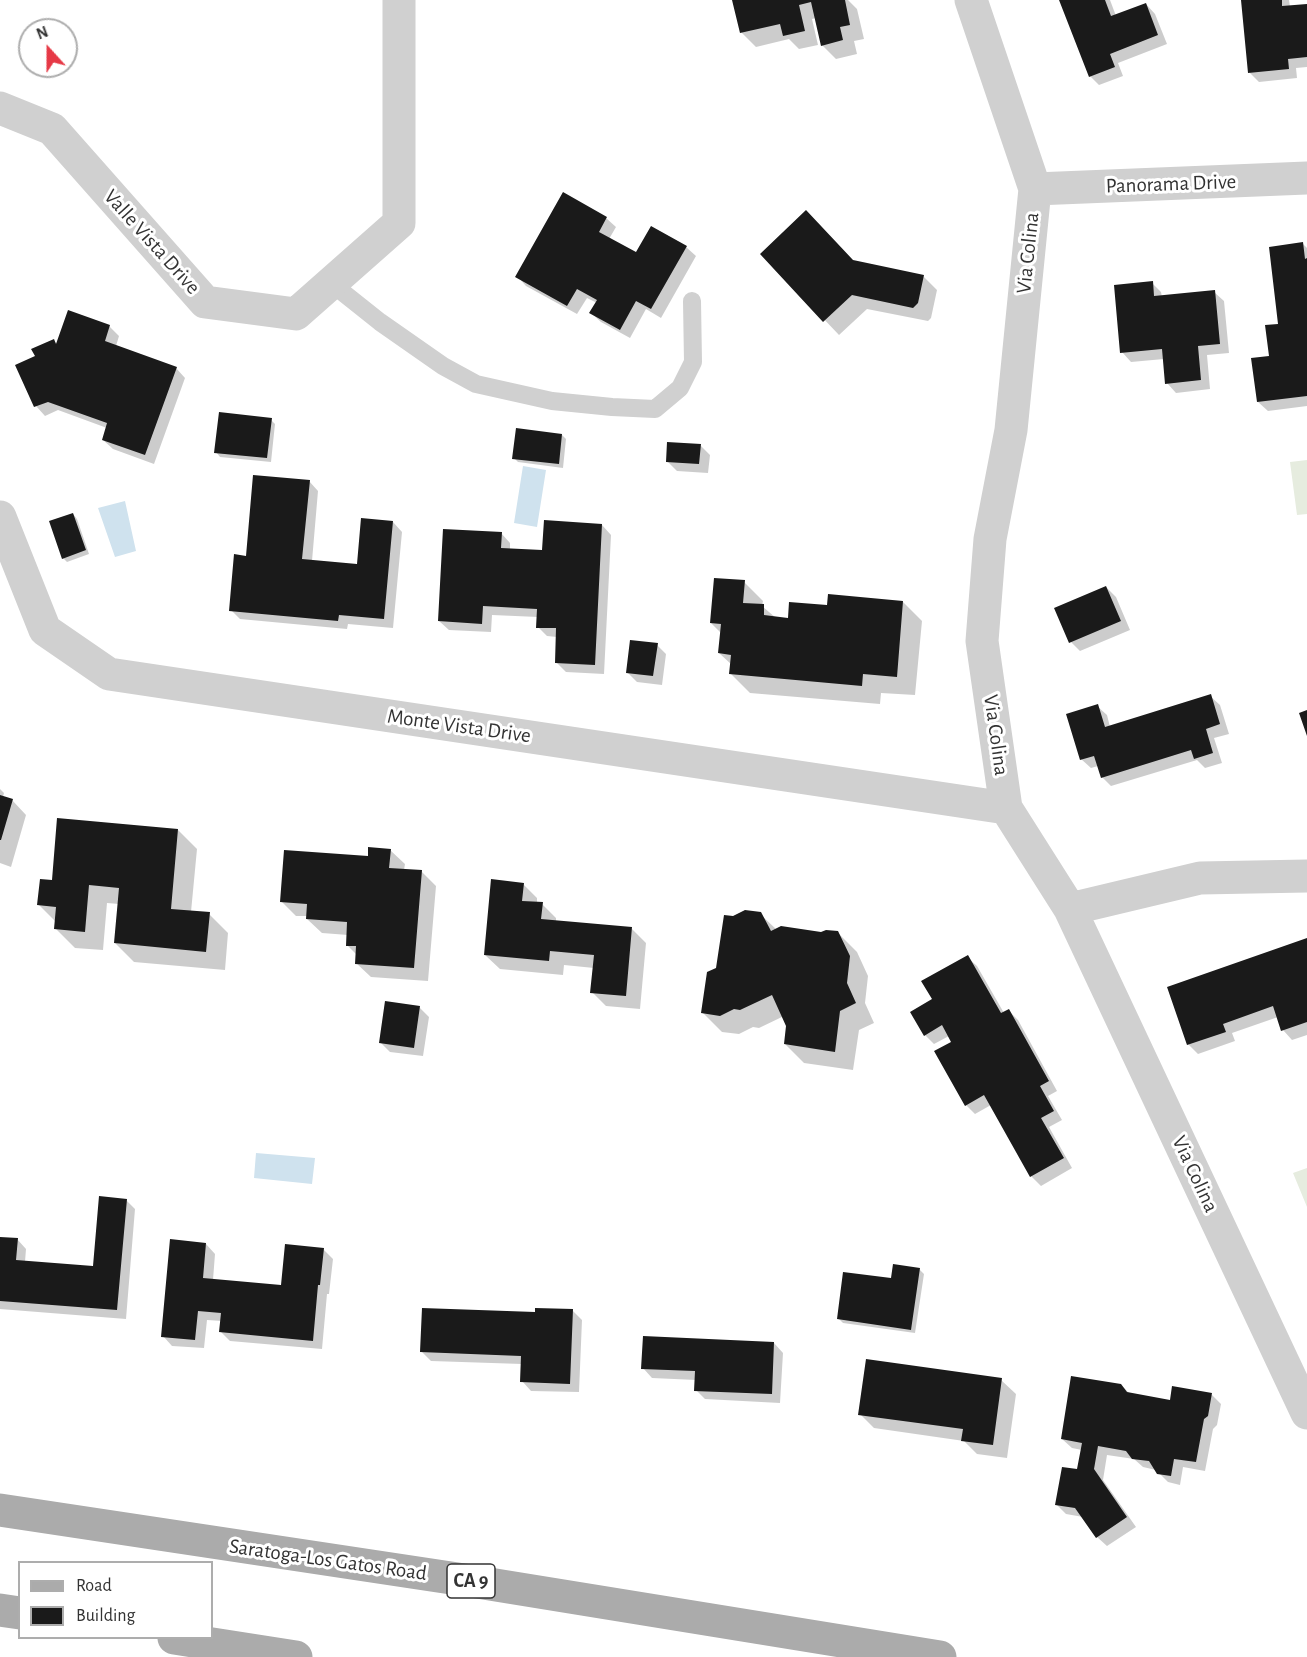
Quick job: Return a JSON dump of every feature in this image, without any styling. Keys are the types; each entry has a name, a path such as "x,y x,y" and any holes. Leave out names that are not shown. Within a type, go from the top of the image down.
{"main road":[{"name":"Saratoga-Los Gatos Road","path":"0,1510 471,1581 940,1657"},
{"path":"0,1610 18,1613"},
{"path":"180,1639 296,1657"}],"street":[{"name":"Valle Vista Drive","path":"0,108 52,129 205,302 296,314 399,223 399,0"},
{"name":"Via Colina","path":"971,0 1035,189 1011,430 990,539 982,641 1006,808 1070,909 1307,1413"},
{"name":"Panorama Drive","path":"1035,189 1307,178"},
{"name":"Monte Vista Drive","path":"0,517 45,630 109,674 1006,808"},
{"path":"1070,909 1200,878 1307,876"}],"lane":[{"path":"331,283 443,366 476,384 552,400 612,407 655,409 680,388 693,362 692,301"}],"shaded area":[{"path":"1307,460 1307,514 1297,515 1290,462"},
{"path":"1307,1168 1307,1207 1293,1173"}],"water":[{"path":"523,466 546,470 537,527 514,523"},
{"path":"125,501 136,551 115,557 98,508"},
{"path":"256,1153 315,1158 312,1184 254,1178"}],"building":[{"path":"732,0 845,0 850,25 840,27 843,40 821,46 811,2 799,5 805,31 783,36 780,24 740,33"},
{"path":"1059,0 1105,0 1111,16 1146,3 1158,35 1110,54 1115,67 1089,77"},
{"path":"1241,0 1282,0 1282,6 1307,4 1307,57 1288,59 1289,69 1248,73"},
{"path":"563,192 607,217 599,232 636,252 651,226 687,246 651,309 636,301 620,330 589,313 597,300 577,289 567,306 515,277"},
{"path":"806,210 853,260 924,275 918,303 913,308 852,295 823,322 760,254"},
{"path":"1303,242 1305,259 1307,258 1307,396 1257,402 1251,358 1269,356 1265,325 1278,324 1269,247"},
{"path":"1153,281 1154,296 1215,290 1220,344 1198,346 1201,380 1165,384 1162,349 1120,353 1114,285"},
{"path":"68,310 110,325 105,341 177,367 145,455 102,440 107,423 48,402 34,407 15,365 35,356 31,349 54,339 56,344"},
{"path":"219,412 272,418 267,458 214,453"},
{"path":"516,428 562,434 559,464 512,459"},
{"path":"667,442 701,444 699,464 666,462"},
{"path":"253,475 310,480 302,559 357,564 361,518 393,521 384,619 339,615 338,621 229,611 234,554 246,556"},
{"path":"73,513 86,550 62,559 49,521"},
{"path":"544,520 602,524 595,665 555,663 556,628 536,628 537,609 483,606 482,624 438,621 443,529 502,532 501,548 542,550"},
{"path":"714,578 745,580 743,603 764,604 764,615 788,618 789,602 827,605 828,594 903,601 897,677 863,674 862,686 729,674 731,655 718,653 721,624 710,623"},
{"path":"1106,586 1121,621 1069,643 1054,608"},
{"path":"630,640 658,643 653,676 626,673"},
{"path":"1211,694 1220,724 1206,729 1213,753 1194,759 1191,750 1101,778 1094,756 1080,760 1066,714 1098,704 1105,727"},
{"path":"1307,710 1307,736 1299,713"},
{"path":"0,795 13,799 1,840 0,840"},
{"path":"57,818 178,829 171,909 210,912 206,952 114,943 119,888 89,885 85,932 54,929 56,907 37,905 40,879 52,880"},
{"path":"368,847 391,849 389,868 422,870 414,968 355,964 356,946 346,946 347,922 306,919 307,904 280,902 284,850 368,856"},
{"path":"491,879 524,883 522,901 543,902 541,919 632,927 626,996 590,993 594,955 550,951 549,961 484,955"},
{"path":"745,910 761,912 771,931 781,926 821,932 838,931 850,956 847,983 856,1003 840,1011 835,1052 784,1044 786,1026 772,995 740,1010 734,1009 720,1016 701,1013 707,972 716,968 724,915 733,916"},
{"path":"1307,938 1307,1022 1281,1031 1273,1006 1223,1024 1226,1032 1187,1045 1167,987"},
{"path":"968,955 1001,1013 1009,1009 1049,1081 1040,1086 1054,1111 1041,1118 1064,1158 1030,1177 984,1095 965,1106 934,1051 951,1042 942,1025 924,1036 910,1012 932,999 921,981"},
{"path":"385,1001 420,1006 414,1048 379,1043"},
{"path":"99,1196 127,1199 117,1310 0,1301 0,1237 18,1238 16,1260 93,1266"},
{"path":"170,1239 206,1243 203,1278 281,1285 285,1244 324,1248 313,1341 219,1332 221,1313 198,1311 195,1340 161,1337"},
{"path":"893,1264 920,1268 911,1330 837,1319 843,1272 891,1278"},
{"path":"422,1308 535,1312 535,1308 573,1309 570,1384 520,1382 521,1356 420,1352"},
{"path":"643,1336 774,1342 772,1394 694,1391 695,1371 641,1369"},
{"path":"866,1359 1002,1378 993,1445 961,1441 963,1429 858,1415"},
{"path":"1071,1376 1121,1384 1127,1392 1170,1400 1172,1386 1212,1393 1208,1416 1204,1419 1196,1462 1174,1459 1171,1476 1157,1474 1149,1461 1132,1459 1126,1451 1098,1446 1094,1469 1127,1517 1096,1538 1075,1508 1055,1505 1062,1467 1077,1469 1082,1443 1061,1439"}]}
